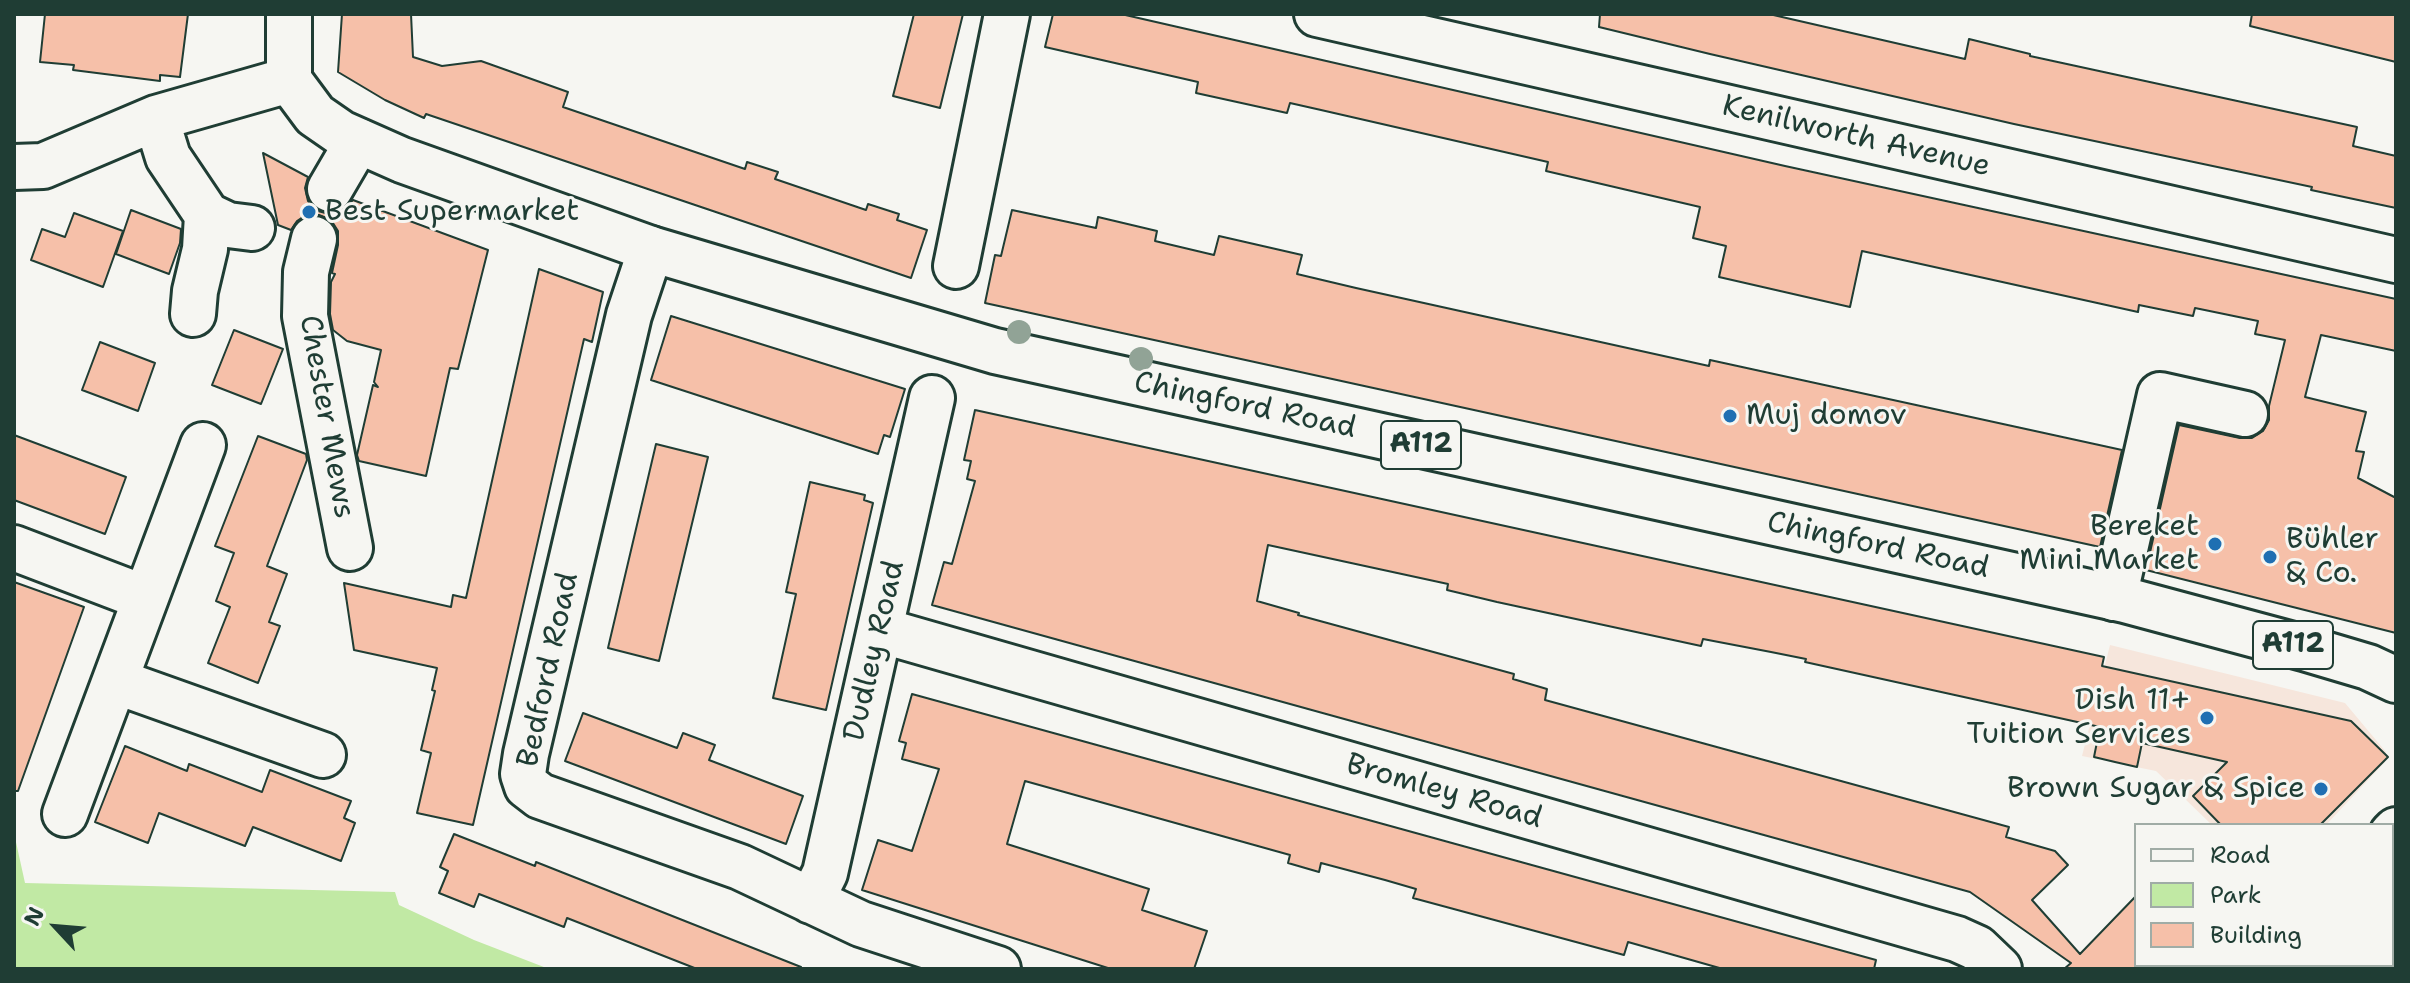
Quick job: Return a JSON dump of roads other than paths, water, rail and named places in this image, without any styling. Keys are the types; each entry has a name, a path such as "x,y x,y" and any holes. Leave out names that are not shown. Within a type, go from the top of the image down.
{"street":[{"path":"14,167 43,166 156,118 289,80 289,14"},
{"path":"956,266 1007,14"},
{"name":"Kenilworth Avenue","path":"1317,14 2396,260"},
{"name":"Chingford Road","path":"289,80 315,115 358,141 402,160 651,249 995,351 2114,598 2304,648 2368,667 2396,680"},
{"path":"156,118 168,157 207,215 228,225 252,228"},
{"path":"330,189 358,141"},
{"path":"193,314 205,249 207,215"},
{"name":"Chester Mews","path":"314,239 306,272 305,316 350,548"},
{"name":"Bedford Road","path":"651,249 629,315 523,774 527,786 540,796 740,867 861,924 998,969"},
{"path":"2114,598 2160,395 2245,414"},
{"name":"Dudley Road","path":"811,901 825,873 932,398"},
{"path":"65,814 203,445"},
{"path":"14,548 145,598"},
{"name":"Bromley Road","path":"880,630 1957,939 1977,948 1999,969"},
{"path":"115,681 323,755"}],"place":[{"name":"Best Supermarket","path":"309,212"},
{"name":"Muj domov","path":"1730,416"},
{"name":"Bereket Mini Market","path":"2215,544"},
{"name":"Bühler & Co.","path":"2270,557"},
{"name":"Dish 11+ Tuition Services","path":"2207,718"},
{"name":"Brown Sugar & Spice","path":"2321,789"}]}
